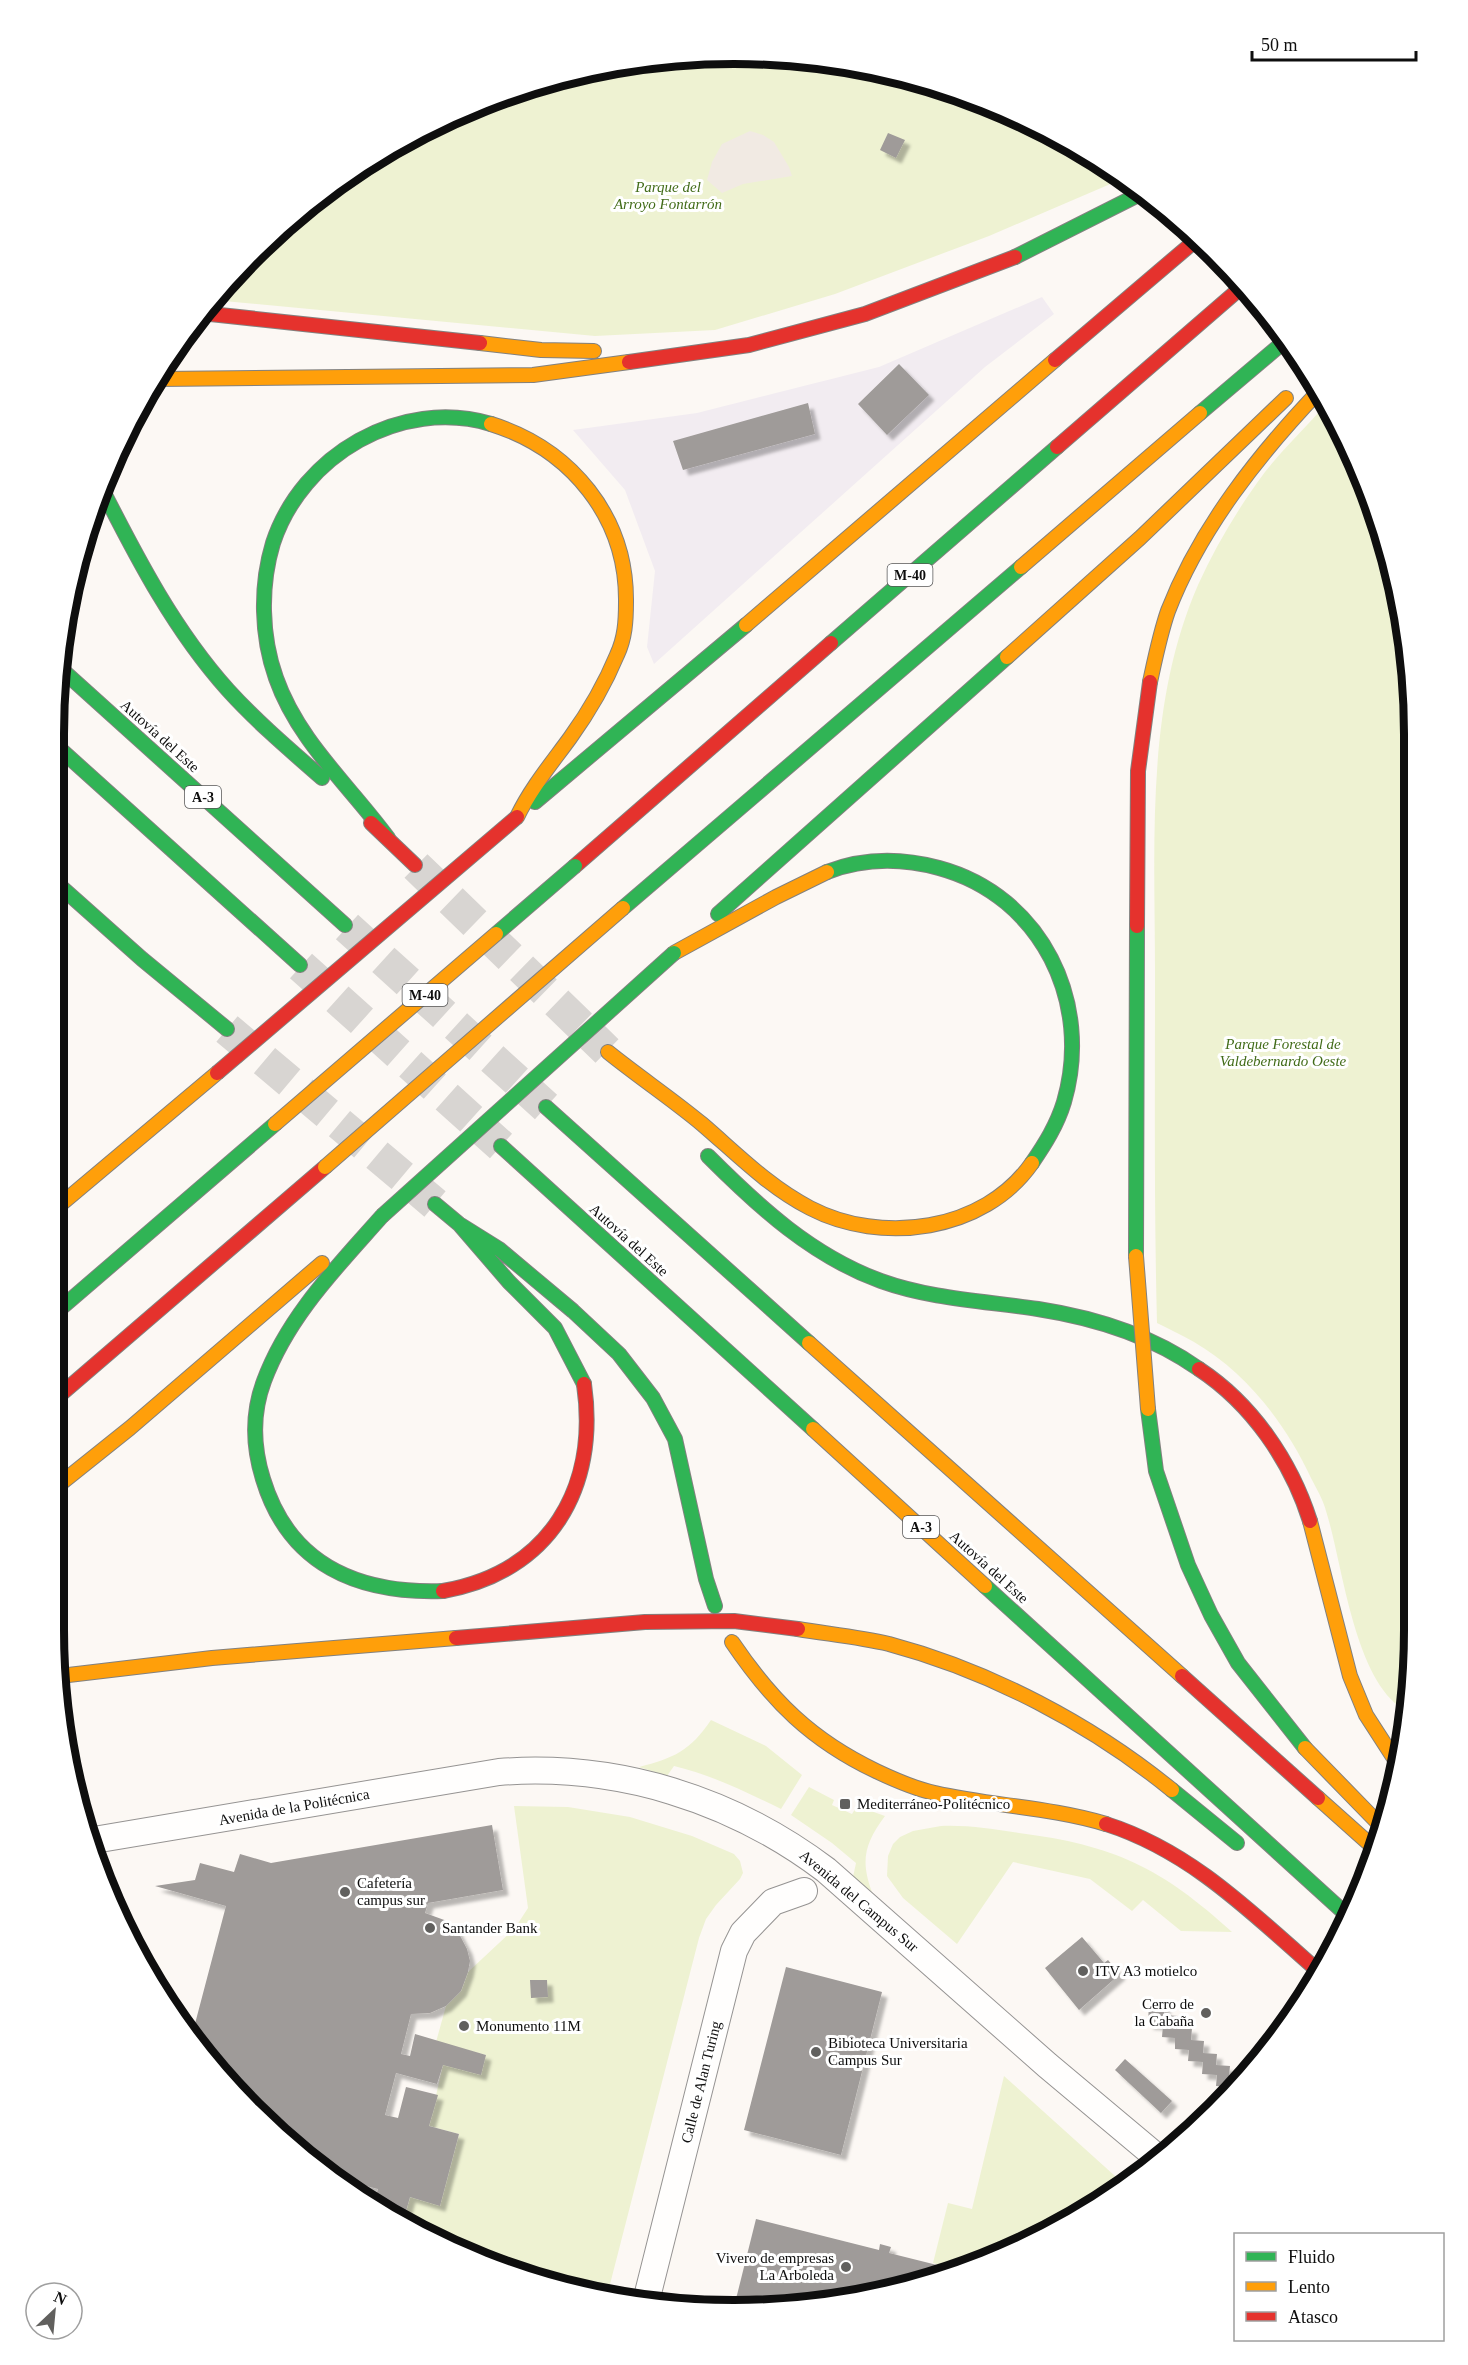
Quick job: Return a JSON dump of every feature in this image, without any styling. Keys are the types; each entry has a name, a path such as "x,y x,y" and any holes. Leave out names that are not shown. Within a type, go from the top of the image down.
{"highway":[{"path":"166,380 533,375 749,345 865,314 1002,264 1134,197"},
{"path":"64,1202 726,642 1190,245"},
{"name":"M-40","path":"64,1306 575,866 1236,292"},
{"path":"213,314 541,350 624,352 749,345"},
{"path":"64,1392 623,908 812,750 1121,479 1279,346"},
{"path":"64,1481 130,1428 312,1271 382,1216 1140,538 1293,391"},
{"path":"1313,397 1255,463 1213,525 1191,564 1168,613 1149,682 1138,771 1136,1256 1148,1409 1156,1471 1188,1565 1211,1615 1238,1663 1298,1740 1376,1821"},
{"path":"388,838 371,813 304,731 293,715 276,678 267,640 264,601 267,566 277,530 292,501 313,475 336,454 368,435 400,423 432,417 465,418 494,424 525,436 552,453 580,477 603,508 617,538 624,567 626,630 615,662 578,726 545,767 526,796 517,817"},
{"path":"107,499 139,563 169,613 217,678 279,741 415,865"},
{"name":"Autovía del Este","path":"67,675 345,925"},
{"path":"64,753 300,965"},
{"path":"670,1117 608,1052 687,1112 748,1166 809,1209 853,1223 894,1228 930,1225 966,1216 995,1200 1018,1179 1039,1152 1057,1123 1073,1070 1074,1038 1071,1008 1061,975 1030,925 1008,903 988,888 936,867 901,861 857,863 820,874 674,953"},
{"path":"64,890 226,1029"},
{"path":"64,903 142,959"},
{"path":"100,1153 217,1073"},
{"path":"546,1107 1369,1843"},
{"name":"Autovía del Este","path":"501,1146 1342,1910"},
{"path":"700,1149 748,1197 781,1225 846,1267 880,1281 918,1292 956,1300 1040,1309 1084,1317 1138,1333 1186,1359 1219,1384 1254,1419 1288,1470 1308,1514 1336,1632 1359,1700 1392,1756"},
{"path":"435,1204 459,1224 499,1249 573,1311 619,1354 653,1398 675,1439 706,1579 716,1606"},
{"path":"382,1216 315,1294 294,1323 277,1353 264,1382 255,1417 255,1449 271,1503 296,1542 323,1564 357,1581 402,1593 444,1592 494,1578 528,1556 552,1532 563,1515 583,1472 589,1430 583,1380 558,1333 516,1290 459,1224"},
{"path":"66,1675 212,1658 645,1622 734,1621 798,1629 888,1644 968,1671 1044,1704 1144,1767 1249,1853"},
{"path":"732,1642 757,1680 792,1718 833,1750 895,1780 932,1793 1059,1812 1101,1822 1138,1836 1174,1853 1202,1872 1313,1967"},
{"path":"1278,1872 1342,1911"}],"street":[{"name":"Avenida del Campus Sur","path":"499,1772 532,1770 597,1774 649,1784 690,1796 729,1812 781,1838 826,1870 1152,2153"},
{"name":"Avenida de la Politécnica","path":"98,1839 499,1772"},
{"name":"Calle de Alan Turing","path":"648,2295 734,1951 744,1933 773,1902 804,1891"}],"shaded area":[{"path":"750,131 774,142 792,176 743,184 722,193 707,180 712,162 722,144"},
{"path":"1042,297 1054,314 985,367 654,664 647,647 655,571 625,490 573,430 697,413 879,367"}],"green space":[{"name":"Parque del Arroyo Fontarrón","path":"734,64 778,66 865,77 907,87 990,115 1069,154 1114,183 989,236 835,294 715,330 595,336 224,301 261,261 326,203 399,154 478,115 519,100 603,77 647,70"},
{"name":"Parque Forestal de Valdebernardo Oeste","path":"1320,411 1353,478 1368,519 1391,603 1398,647 1404,734 1404,1631 1399,1705 1390,1698 1375,1677 1363,1651 1345,1591 1325,1507 1301,1458 1277,1419 1231,1368 1194,1342 1157,1323 1155,825 1161,727 1169,679 1181,631 1198,585 1237,513 1280,454"},
{"path":"711,1720 766,1746 802,1775 781,1809 702,1774 674,1766 667,1776 639,1767 680,1752 696,1739"},
{"path":"809,1787 834,1800 832,1805 852,1814 857,1806 885,1816 866,1852 866,1870 872,1892 853,1877 856,1863 832,1843 791,1815"},
{"path":"514,1806 568,1807 630,1817 692,1836 734,1854 740,1861 743,1873 706,1919 699,1938 609,2289 561,2278 478,2250 405,2214 410,2197 440,2205 459,2134 429,2126 443,2065 486,2055 436,2042 446,2006 461,1991 468,1972 515,1928 528,1908"},
{"path":"941,1826 980,1828 1053,1838 1110,1853 1135,1863 1183,1891 1232,1932 1181,1931 1143,1900 1132,1911 1090,1879 1013,1862 957,1944 903,1898 887,1876 888,1856 893,1844 900,1837 913,1831"},
{"path":"1004,2076 1118,2179 1069,2211 990,2250 945,2266 933,2263 948,2203 972,2209"}],"building":[{"path":"888,133 905,140 896,158 880,150"},
{"path":"899,364 929,395 887,435 858,404"},
{"path":"808,403 815,434 683,470 673,441"},
{"path":"492,1825 503,1890 428,1903 425,1913 447,1921 457,1930 467,1949 470,1961 461,1991 446,2006 430,2013 411,2014 401,2054 410,2056 415,2034 486,2055 481,2075 443,2065 437,2084 396,2073 385,2115 398,2118 406,2087 438,2095 429,2126 459,2134 440,2206 410,2197 405,2214 376,2197 378,2189 366,2186 365,2190 326,2162 261,2104 194,2027 226,1906 155,1886 195,1880 200,1863 234,1872 240,1854 271,1863"},
{"name":"ITV A3 motielco","path":"1082,1937 1104,1963 1108,1960 1120,1974 1079,2010 1045,1968"},
{"name":"Bibioteca Universitaria Campus Sur","path":"786,1967 882,1992 841,2155 744,2130"},
{"path":"530,1980 547,1980 548,1997 531,1998"},
{"path":"1149,2003 1165,2005 1164,2015 1178,2016 1177,2027 1192,2028 1191,2040 1204,2041 1203,2053 1217,2054 1216,2065 1230,2066 1229,2076 1233,2077 1223,2087 1216,2086 1217,2075 1202,2074 1203,2062 1188,2061 1189,2050 1175,2049 1175,2038 1162,2037 1163,2025 1148,2024"},
{"path":"1125,2059 1172,2101 1161,2113 1115,2070"},
{"name":"Vivero de empresas La Arboleda","path":"756,2219 879,2250 880,2244 891,2247 889,2253 944,2267 865,2288 778,2299 736,2300"}],"tunnel":[{"path":"416,866 607,1051"},
{"path":"347,927 546,1107"},
{"path":"301,966 501,1146"},
{"path":"227,1029 435,1204"}],"traffic: fast":[{"path":"1015,257 1134,197"},
{"path":"1200,413 1279,346"},
{"path":"388,838 311,743 297,722 276,678 265,628 264,594 269,559 273,543 287,512 307,483 331,460 359,440 390,427 423,419 457,418 491,424"},
{"path":"831,643 1057,447"},
{"path":"107,499 159,594 191,644 250,713 322,778"},
{"path":"623,908 1021,567"},
{"path":"535,802 746,625"},
{"path":"718,914 1007,657"},
{"path":"67,675 345,925"},
{"path":"64,753 300,965"},
{"path":"827,872 854,864 883,861 911,862 939,868 975,882 1006,902 1031,928 1051,958 1064,992 1071,1028 1071,1065 1064,1102 1058,1119 1032,1163"},
{"path":"496,934 575,866"},
{"path":"64,890 142,959 227,1029"},
{"path":"1136,1256 1137,926"},
{"path":"382,1216 674,953"},
{"path":"546,1107 809,1343"},
{"path":"64,1306 275,1124"},
{"path":"501,1146 813,1429"},
{"path":"708,1156 747,1194 788,1228 809,1244 856,1271 919,1292 1081,1317 1142,1337 1199,1369"},
{"path":"435,1204 459,1224 499,1249 573,1311 619,1354 653,1398 675,1439 706,1579 715,1606"},
{"path":"382,1216 315,1293 274,1357 257,1405 255,1430 257,1455 263,1479 275,1509 290,1533 309,1553 331,1568 356,1580 412,1591 443,1591"},
{"path":"459,1224 509,1282 555,1328 584,1384"},
{"path":"1148,1409 1156,1471 1188,1565 1211,1615 1238,1663 1305,1748"},
{"path":"985,1586 1342,1910"},
{"path":"1172,1790 1237,1843"}],"traffic: slow":[{"path":"480,343 541,350 594,351"},
{"path":"746,625 1055,360"},
{"path":"166,379 533,375 629,362"},
{"path":"1150,682 1168,611 1197,550 1233,493 1313,397"},
{"path":"1007,657 1140,538 1286,398"},
{"path":"1021,567 1200,413"},
{"path":"491,424 520,435 546,450 569,469 589,491 605,515 617,542 624,571 625,623 617,655 596,698 535,786 517,817"},
{"path":"674,953 827,872"},
{"path":"325,1167 623,908"},
{"path":"275,1124 496,934"},
{"path":"608,1052 691,1115 781,1190 810,1208 838,1220 868,1226 899,1228 930,1225 959,1217 987,1204 1012,1186 1032,1163"},
{"path":"64,1202 217,1073"},
{"path":"1136,1256 1148,1409"},
{"path":"64,1481 130,1428 322,1263"},
{"path":"809,1343 1182,1676"},
{"path":"813,1429 985,1586"},
{"path":"1310,1521 1350,1676 1366,1715 1392,1755"},
{"path":"798,1629 889,1644 927,1655 1002,1685 1038,1702 1108,1743 1172,1790"},
{"path":"66,1675 212,1658 456,1638"},
{"path":"732,1642 762,1683 795,1717 832,1746 876,1771 928,1791 1085,1818 1106,1824"},
{"path":"1305,1748 1376,1821"},
{"path":"1318,1798 1369,1843"}],"traffic: jam":[{"path":"1055,360 1190,245"},
{"path":"629,362 749,345 865,314 1015,257"},
{"path":"1057,447 1236,292"},
{"path":"213,314 480,343"},
{"path":"575,866 831,643"},
{"path":"1137,926 1138,771 1150,682"},
{"path":"217,1073 517,817"},
{"path":"371,823 415,865"},
{"path":"64,1392 325,1167"},
{"path":"1199,1369 1236,1399 1267,1436 1292,1477 1310,1521"},
{"path":"443,1591 480,1581 512,1565 539,1545 559,1519 574,1490 583,1458 587,1422 584,1384"},
{"path":"645,1622 734,1621 798,1629"},
{"path":"456,1638 645,1622"},
{"path":"1182,1676 1318,1798"},
{"path":"1106,1824 1166,1850 1193,1867 1244,1906 1313,1967"}],"place":[{"name":"Mediterráneo-Politécnico","path":"845,1804"},
{"name":"Cafetería campus sur","path":"345,1892"},
{"name":"Santander Bank","path":"430,1928"},
{"name":"ITV A3 motielco","path":"1083,1971"},
{"name":"Cerro de la Cabaña","path":"1206,2013"},
{"name":"Monumento 11M","path":"464,2026"},
{"name":"Bibioteca Universitaria Campus Sur","path":"816,2052"},
{"name":"Vivero de empresas La Arboleda","path":"846,2267"}]}
